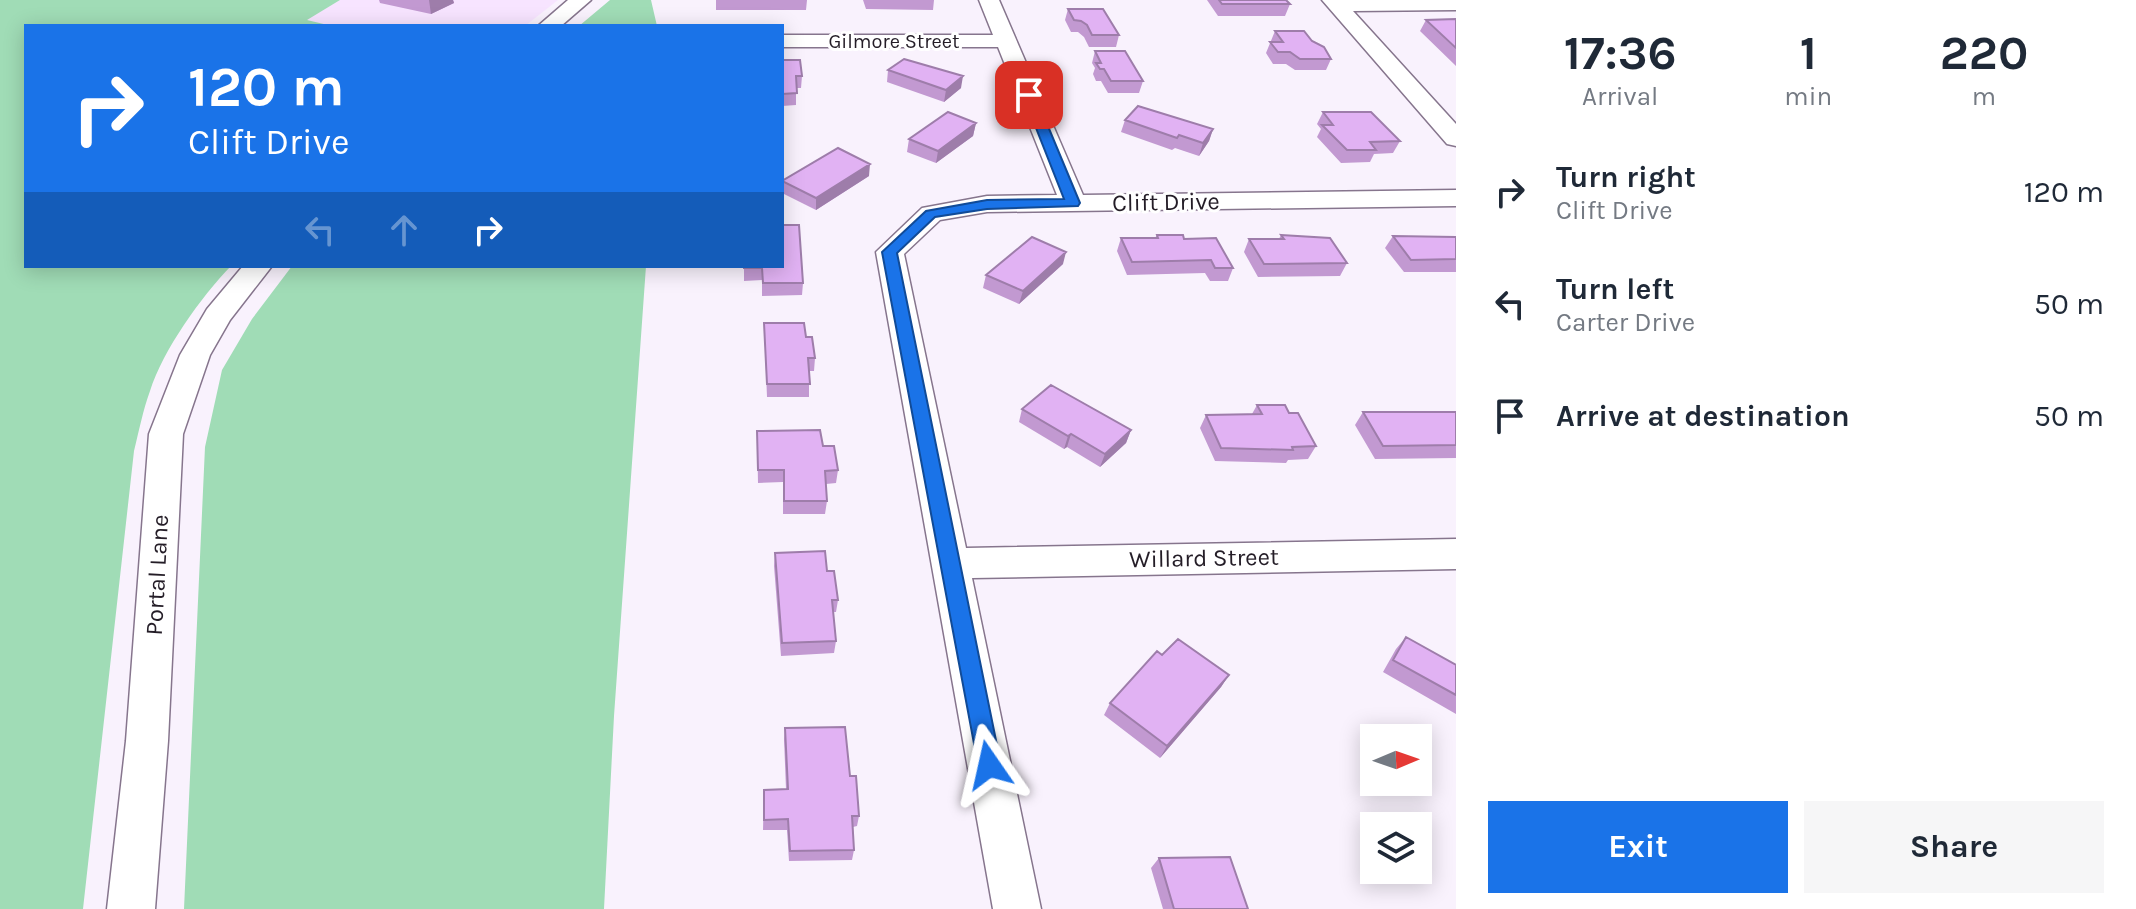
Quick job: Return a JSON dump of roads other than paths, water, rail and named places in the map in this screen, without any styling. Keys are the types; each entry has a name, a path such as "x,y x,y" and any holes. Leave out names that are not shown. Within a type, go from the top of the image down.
{"street":[{"path":"551,24 581,0"},
{"path":"989,0 1073,203"},
{"path":"1334,3 1456,4"},
{"path":"1334,3 1456,139"},
{"name":"Gilmore Street","path":"784,41 1007,41"},
{"name":"Clift Drive","path":"1017,909 890,252 931,214 987,204 1456,198"},
{"name":"Portal Lane","path":"131,909 147,741 166,434 195,355 218,316 256,268"},
{"name":"Willard Street","path":"951,563 1456,554"}]}
